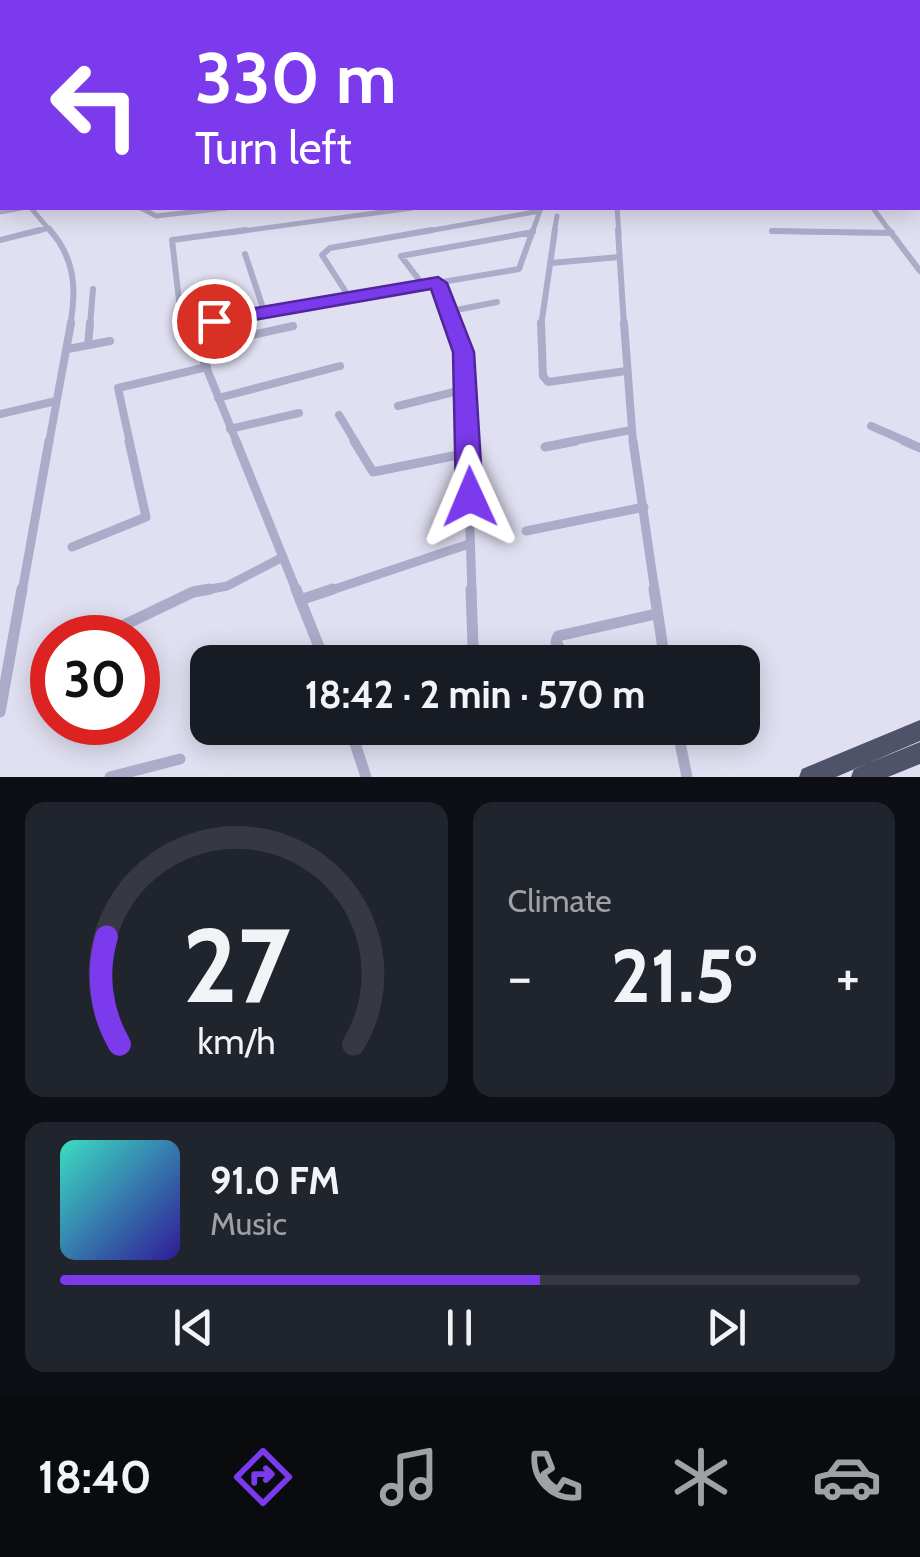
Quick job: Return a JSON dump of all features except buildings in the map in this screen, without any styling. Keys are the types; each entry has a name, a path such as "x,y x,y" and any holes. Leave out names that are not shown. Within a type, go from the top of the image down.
{"highway":[{"path":"810,777 920,730"},
{"path":"866,776 920,753"}],"street":[{"path":"0,712 75,301 70,253 33,210"},
{"path":"145,210 156,216 206,210"},
{"path":"223,210 228,231"},
{"path":"357,210 169,243 183,326 519,269 541,210"},
{"path":"349,297 322,255 330,248 536,210"},
{"path":"617,210 631,430 662,645"},
{"path":"875,210 920,271"},
{"path":"557,216 540,321 543,376 548,382 626,372"},
{"path":"0,240 48,228"},
{"path":"772,231 892,233"},
{"path":"423,286 401,256 533,232"},
{"path":"246,254 264,311"},
{"path":"552,263 619,258"},
{"path":"438,283 463,352 472,645"},
{"path":"88,345 94,289"},
{"path":"451,311 497,302"},
{"path":"240,316 248,335"},
{"path":"293,326 200,345 317,645"},
{"path":"68,349 110,341"},
{"path":"218,398 340,366"},
{"path":"72,547 146,517 118,388 207,368"},
{"path":"398,406 466,390"},
{"path":"0,414 56,400"},
{"path":"230,428 299,413"},
{"path":"339,415 372,472 468,453"},
{"path":"870,426 920,448"},
{"path":"545,447 631,430"},
{"path":"526,531 644,507"},
{"path":"300,600 469,544"},
{"path":"146,615 194,592 227,586 282,556"},
{"path":"558,645 558,636 656,614"},
{"path":"356,745 366,777"},
{"path":"680,745 687,777"},
{"path":"110,777 180,759"}],"route":[{"path":"214,321 438,283 448,301 463,352 470,497"}]}
